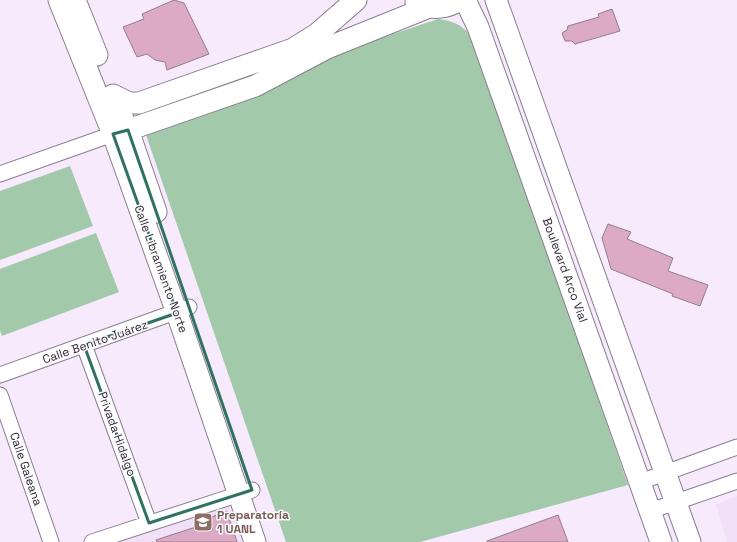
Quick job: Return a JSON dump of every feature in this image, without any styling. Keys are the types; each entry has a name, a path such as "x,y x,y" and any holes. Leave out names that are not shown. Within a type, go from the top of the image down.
{"street":[{"name":"Calle Libramiento Norte","path":"59,0 121,132 245,492 255,542"},
{"name":"Calle Libramiento Norte","path":"75,0 113,95 121,132"},
{"path":"121,132 264,74 293,49 317,34 356,0"},
{"path":"0,174 255,86 327,48 421,4 442,8 454,4 460,0"},
{"name":"Boulevard Arco Vial","path":"465,0 478,27 661,542"},
{"path":"496,0 690,542"},
{"path":"113,95 129,103 139,103 293,49"},
{"name":"Calle Benito Juárez","path":"0,375 183,310"},
{"name":"Privada Hidalgo","path":"84,345 149,523"},
{"name":"Calle Galeana","path":"0,396 51,542"},
{"path":"640,482 737,447"},
{"path":"650,511 737,482"},
{"name":"Calle Libramiento Norte","path":"245,492 270,542"},
{"path":"92,542 245,492"}],"highlighted area":[{"path":"128,130 252,490 149,523 84,345 177,313 113,134"}],"shaded area":[{"path":"737,496 737,542 727,542 716,504"},
{"name":"Preparatoría 1 UANL","path":"229,501 244,542 109,542"}],"green space":[{"path":"438,19 452,22 462,27 470,35 477,48 628,485 420,542 286,542 145,132 306,63"},
{"path":"70,166 93,226 0,260 0,191"},
{"path":"96,233 119,292 2,336 0,330 0,269"}],"building":[{"path":"174,0 184,3 209,54 167,70 165,62 155,60 147,54 137,57 123,27 144,19 142,14"},
{"path":"612,9 620,31 575,44 572,41 565,41 562,33 567,30 568,26 599,17 598,14"},
{"path":"608,224 631,232 627,239 673,258 668,271 708,285 700,306 672,296 673,294 611,269 602,238"},
{"path":"227,511 237,542 157,542 156,540 208,523 206,519"},
{"path":"558,515 568,542 487,542 487,541"}],"place":[{"name":"Preparatoría 1 UANL","path":"203,522"}]}
